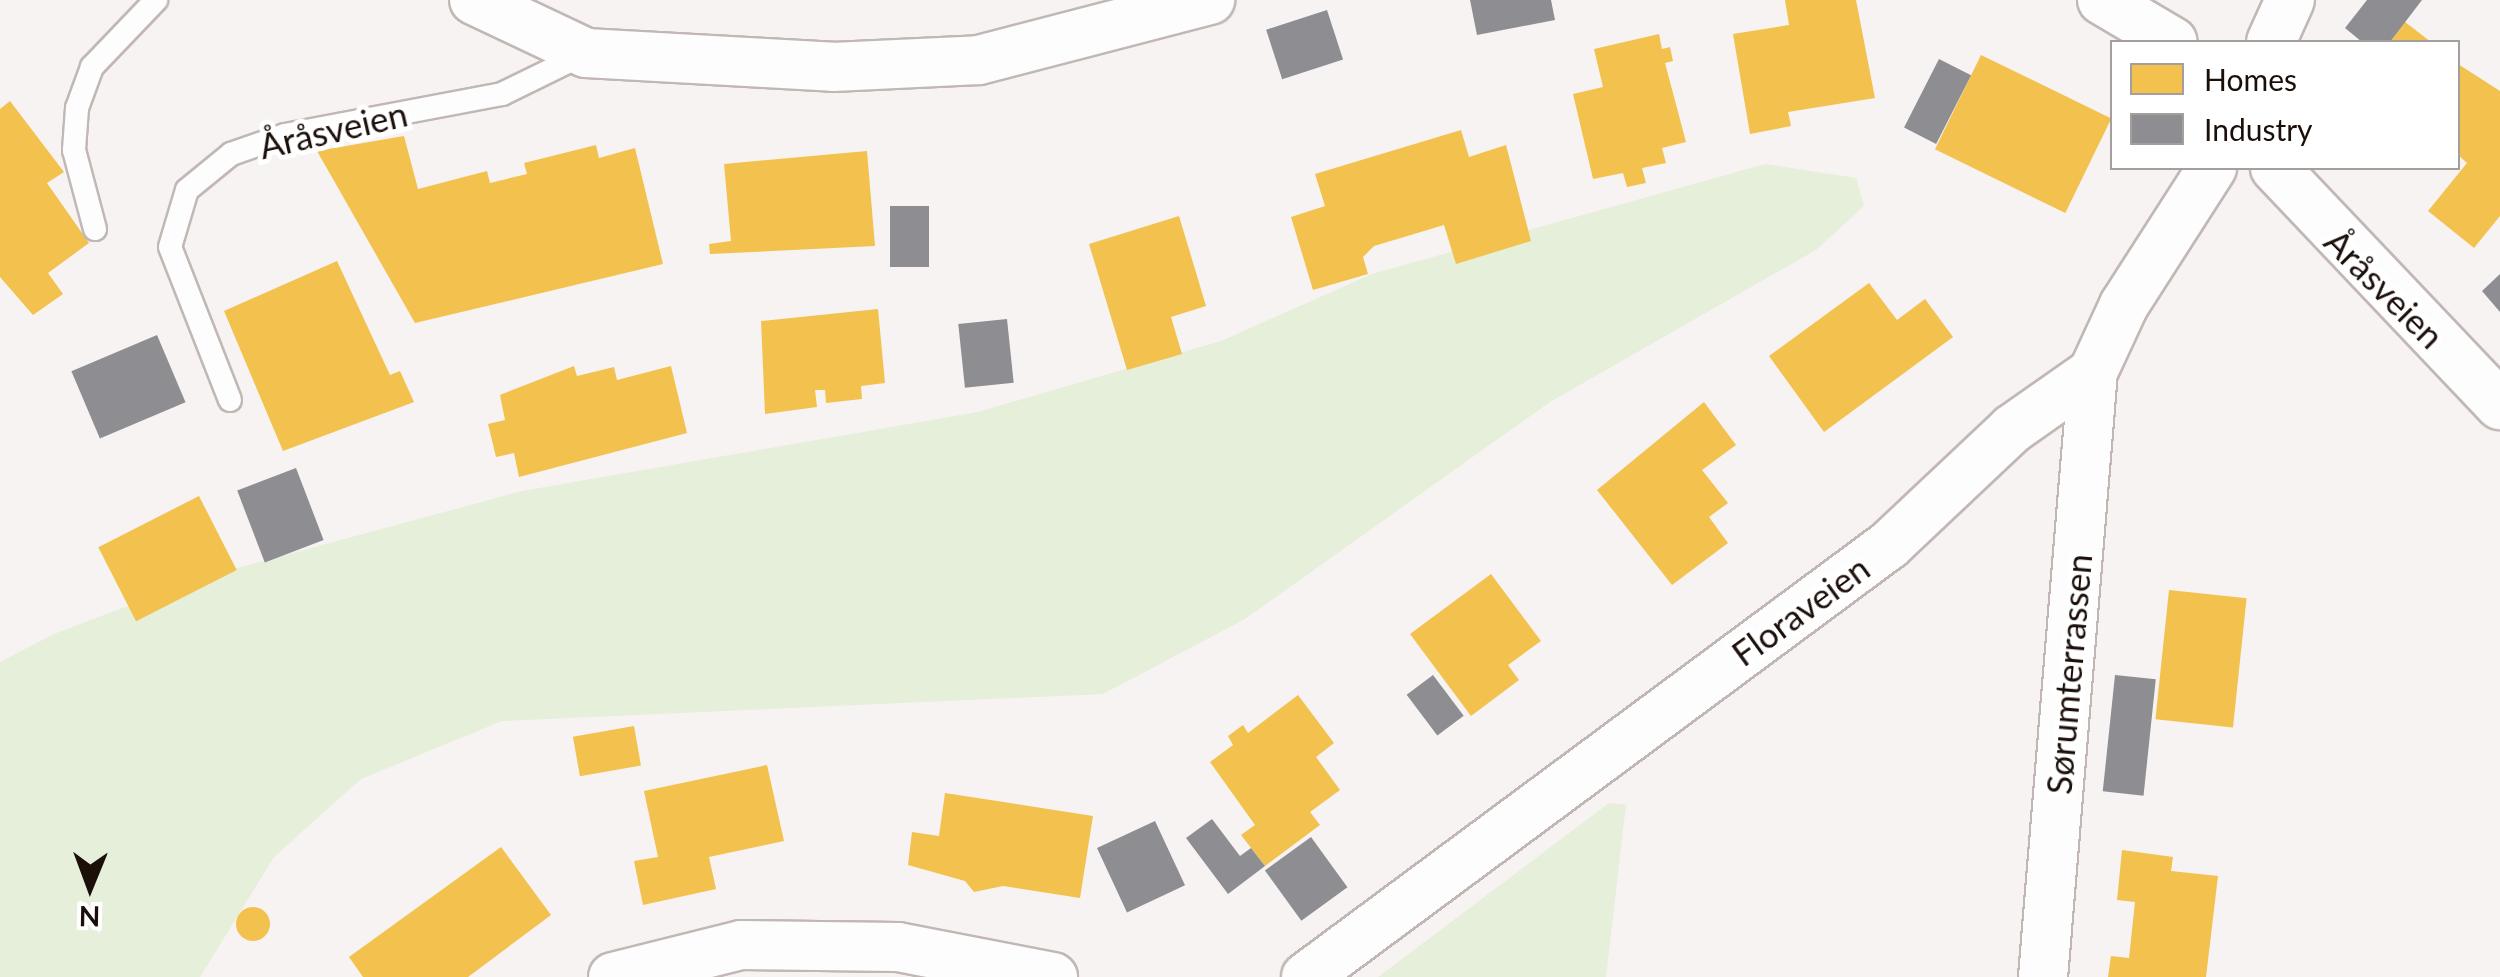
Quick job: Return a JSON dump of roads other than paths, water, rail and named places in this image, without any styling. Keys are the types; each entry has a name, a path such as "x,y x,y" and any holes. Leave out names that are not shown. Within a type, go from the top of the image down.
{"street":[{"path":"474,0 586,53 741,66 980,60 1210,0"},
{"path":"2102,0 2170,40"},
{"path":"2272,40 2290,0"},
{"path":"2093,372 2124,304 2211,170"},
{"name":"Åråsveien","path":"2276,170 2500,405"},
{"name":"Floraveien","path":"1306,977 1889,545 2012,429 2093,372"},
{"name":"Sørumterrassen","path":"2042,977 2093,372"},
{"path":"613,977 741,946 898,947 1053,977"}],"lane":[{"path":"94,229 74,150 76,108 92,67 156,0"},
{"name":"Åråsveien","path":"230,400 170,247 187,190 231,154 285,135 502,94 586,53"}]}
